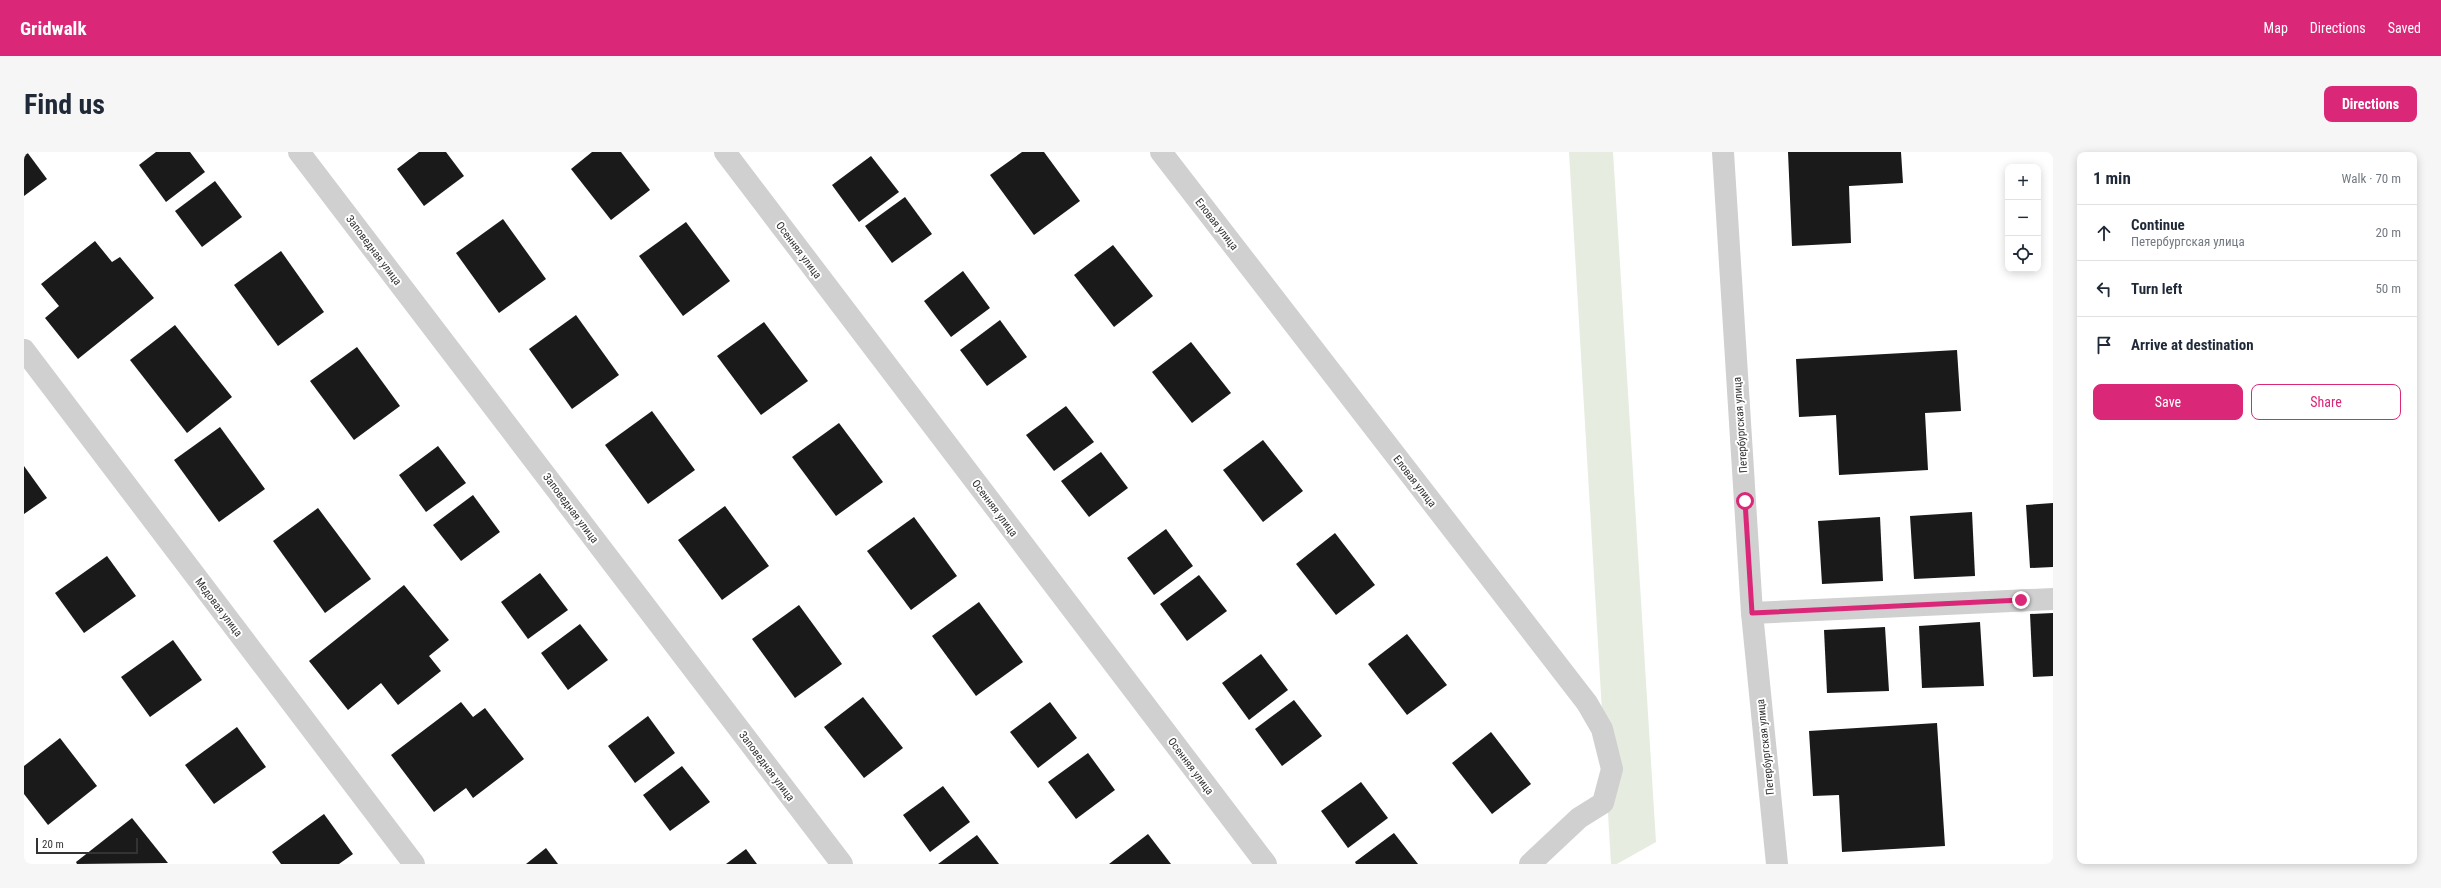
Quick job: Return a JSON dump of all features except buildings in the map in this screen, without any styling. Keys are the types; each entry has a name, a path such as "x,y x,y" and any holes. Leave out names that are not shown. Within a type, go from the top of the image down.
{"street":[{"name":"Заповедная улица","path":"300,152 842,864"},
{"name":"Осенняя улица","path":"725,152 1266,864"},
{"name":"Еловая улица","path":"1161,152 1587,703 1602,729 1612,769 1603,803 1579,818 1530,864"},
{"name":"Петербургская улица","path":"1723,152 1752,613 1776,864"},
{"name":"Медовая улица","path":"24,350 414,864"},
{"path":"1752,613 2053,599"}],"shaded area":[{"path":"1569,152 1613,152 1656,842 1617,864 1611,864"}],"route":[{"path":"1745,501 1752,613 2021,600"}]}
